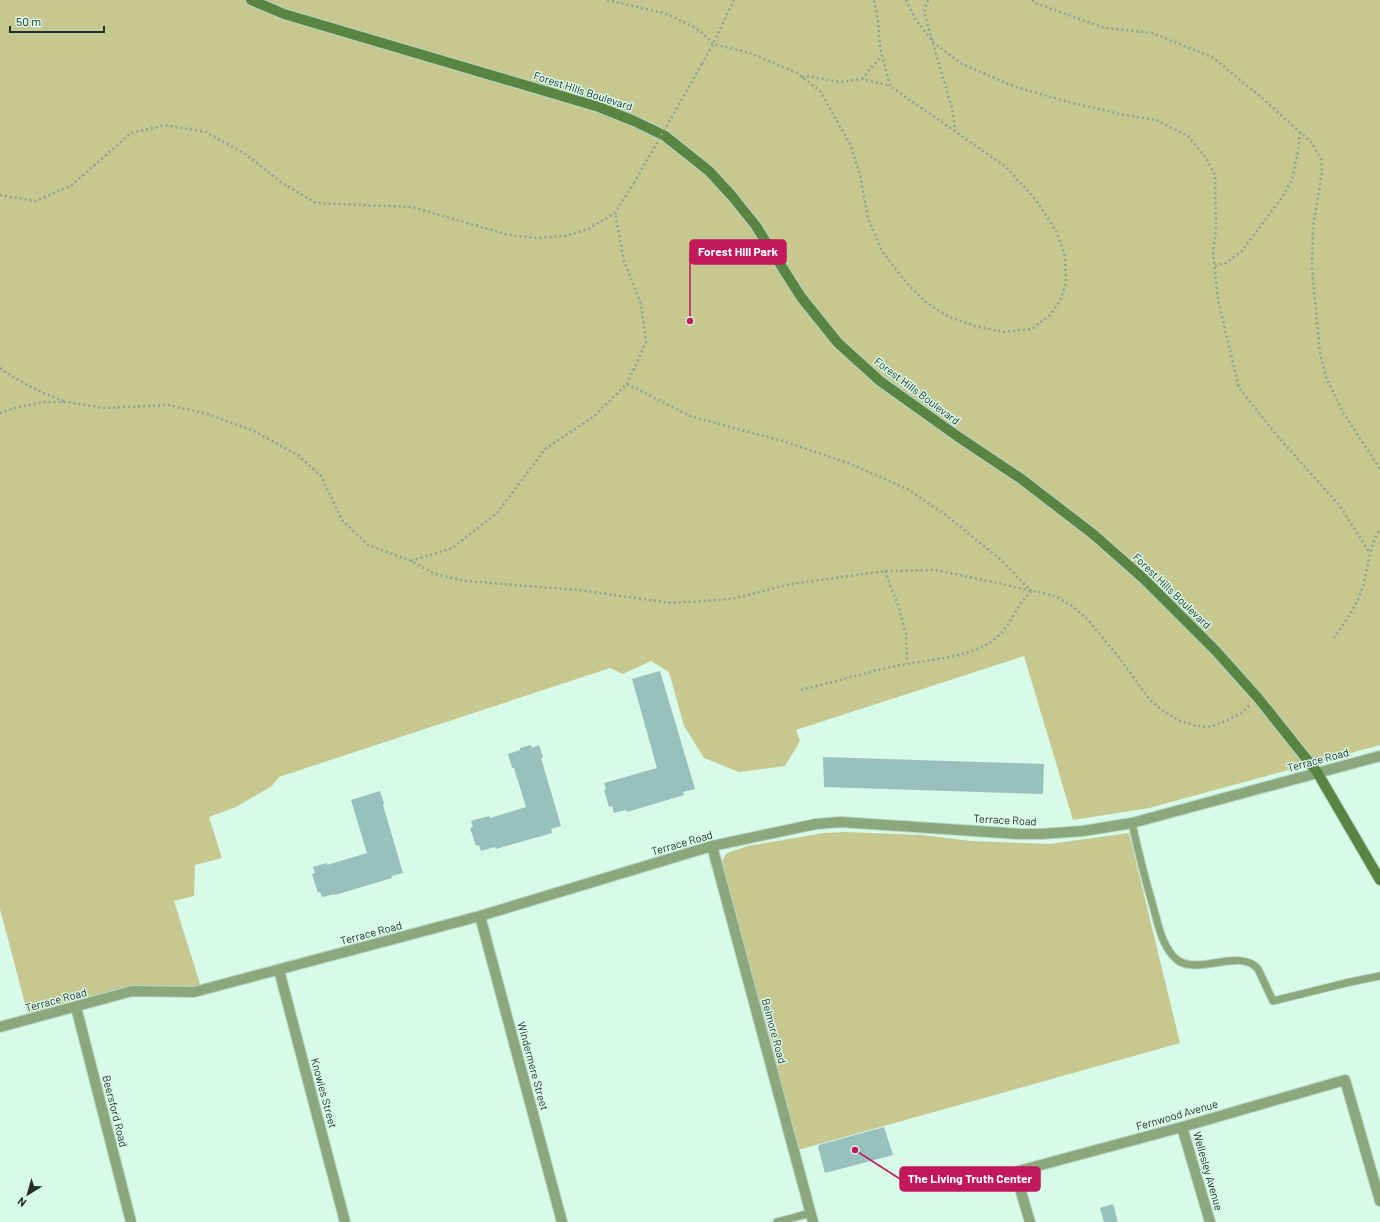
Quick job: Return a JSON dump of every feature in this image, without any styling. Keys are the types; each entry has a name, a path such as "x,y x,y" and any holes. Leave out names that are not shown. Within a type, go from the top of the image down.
{"street":[{"name":"Forest Hills Boulevard","path":"251,0 284,14 599,107 634,121 665,136 709,171 732,196 756,226 801,297 838,343 880,381 957,436 1020,478 1093,534 1144,579 1216,651 1258,698 1317,772 1380,880"},
{"name":"Terrace Road","path":"0,1027 132,991 194,992 480,916 712,846 816,824 841,822 1020,834 1082,831 1132,823 1380,756"},
{"name":"Belmore Road","path":"712,846 812,1218"},
{"name":"Windermere Street","path":"480,916 562,1222"},
{"name":"Knowles Street","path":"279,970 345,1222"},
{"name":"Beersford Road","path":"76,1006 131,1222"},
{"name":"Fernwood Avenue","path":"1030,1222 1015,1172 1182,1127 1345,1080 1380,1200"},
{"name":"Wellesley Avenue","path":"1182,1127 1210,1222"}],"lane":[{"path":"1132,823 1135,841 1161,933 1166,944 1177,959 1190,966 1246,961 1258,969 1273,1001 1380,976"},
{"path":"777,1222 812,1218"}],"path":[{"path":"607,0 667,14 692,26 704,34 713,44 750,53 798,73 802,77 820,92 850,144 860,175 868,218 882,251 905,281 924,301 948,317 975,326 1004,332 1032,329 1050,315 1060,301 1066,282 1065,256 1056,231 1036,200 1006,167 890,86 862,79 840,82 808,76 802,77"},
{"path":"0,195 36,201 72,185 131,133 165,125 206,132 247,155 282,183 316,202 412,207 509,235 535,238 565,236 588,229 615,213 634,183 702,64 734,0"},
{"path":"874,0 878,21 880,48 890,86"},
{"path":"906,0 915,19 933,42 962,64 1013,86 1068,102 1120,114 1156,120 1188,136 1206,158 1214,176 1216,230 1213,252 1218,300 1239,388 1279,438 1340,506 1370,553"},
{"path":"928,0 924,12 942,79 953,112 955,131"},
{"path":"1032,0 1035,3 1105,28 1152,33 1212,57 1262,98 1311,142 1321,159 1322,173 1314,226 1312,268 1320,353 1326,377 1344,414 1380,469"},
{"path":"862,79 882,55"},
{"path":"1215,266 1226,263 1242,251 1282,196 1292,180 1300,132"},
{"path":"411,561 452,548 497,513 545,449 593,417 627,384 646,342 641,304 624,261 615,213"},
{"path":"0,368 17,380 44,394 67,402"},
{"path":"627,384 690,416 786,442 848,462 907,489 947,516 1000,559 1032,591"},
{"path":"0,413 42,402 67,402 104,408 168,405 207,414 252,430 298,455 321,476 342,520 368,545 411,561 435,574 466,581 579,590 671,603 732,598 791,584 885,571 935,570 1040,592 1057,597 1072,606 1083,615 1104,638 1150,700 1163,711 1178,720 1198,726 1210,727 1241,713 1258,698"},
{"path":"1334,638 1356,604 1363,586 1370,553 1380,529"},
{"path":"885,571 898,605 906,634 906,664"},
{"path":"801,690 906,664 960,654 982,647 997,638 1008,625 1025,597 1032,591"}],"green space":[{"path":"0,0 1380,0 1380,745 1149,808 1073,820 1024,656 796,730 800,741 785,766 739,772 704,758 684,726 669,672 651,661 623,674 610,668 279,777 272,786 236,807 209,817 222,858 195,865 194,896 174,901 202,990 132,991 29,1019 0,909"},
{"path":"846,832 922,835 971,841 1049,844 1129,833 1180,1043 798,1150 721,866 727,853 748,846 824,833"}],"building":[{"path":"660,671 695,789 683,792 684,795 627,812 626,810 614,813 612,806 609,807 604,790 606,789 604,783 657,768 632,679"},
{"path":"531,745 532,748 539,745 543,757 541,758 561,826 551,829 552,833 496,849 495,847 481,851 479,845 476,846 470,828 473,827 471,821 489,816 490,818 526,807 508,754 520,750 520,748"},
{"path":"823,757 1044,764 1043,794 824,787"},
{"path":"380,791 403,873 391,876 392,878 335,895 322,897 320,892 318,893 312,874 315,873 313,867 327,863 327,865 367,853 351,800"},
{"path":"884,1127 893,1155 825,1173 818,1147 819,1145"},
{"path":"1113,1204 1118,1222 1104,1222 1100,1208"}],"place":[{"name":"Forest Hill Park","path":"690,321"},
{"name":"The Living Truth Center","path":"855,1150"}]}
